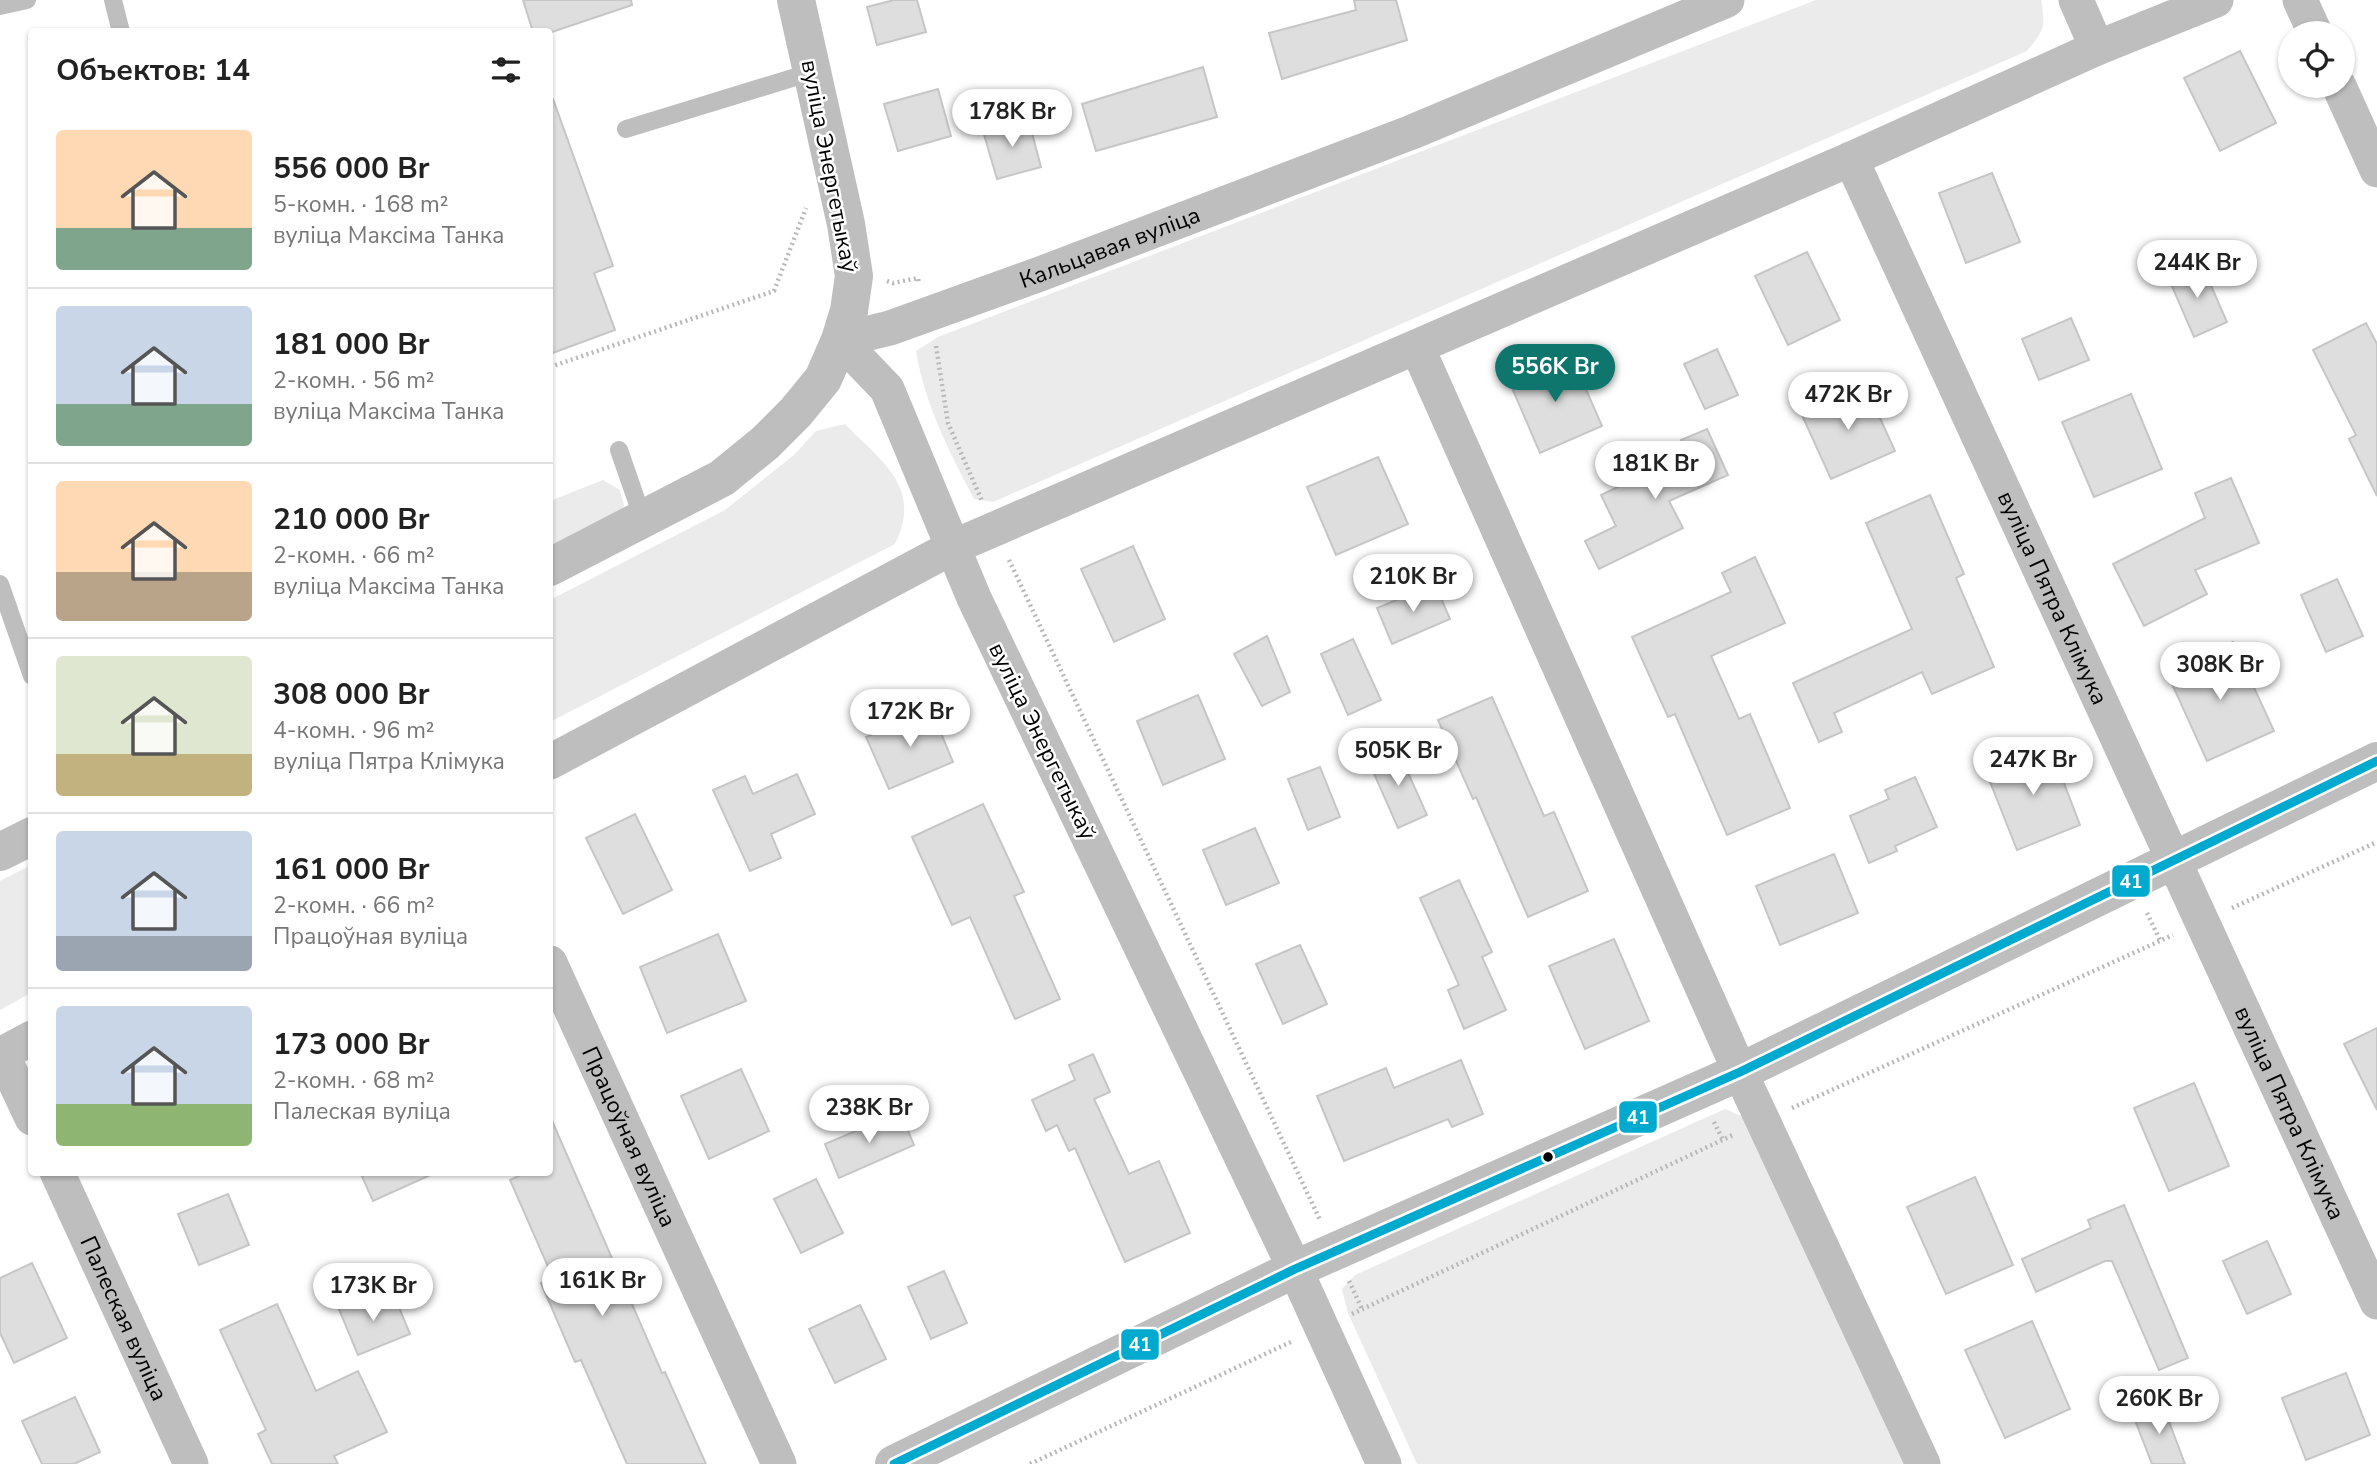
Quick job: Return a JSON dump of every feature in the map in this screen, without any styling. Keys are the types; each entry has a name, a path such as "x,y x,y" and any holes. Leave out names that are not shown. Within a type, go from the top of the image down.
{"street":[{"name":"вуліца Энергетыкаў","path":"796,0 846,223 854,276 849,311 840,340 887,389 974,598 1295,1269 1384,1464"},
{"name":"Кальцавая вуліца","path":"840,340 890,328 1040,274 1412,132 1727,0"},
{"path":"2076,0 2097,48"},
{"path":"553,760 953,547 1851,159 2097,48 2217,0"},
{"path":"2300,0 2310,21"},
{"path":"2344,98 2377,170"},
{"name":"вуліца Пятра Клімука","path":"1851,159 2377,1302"},
{"path":"553,566 722,478 765,443 823,379 840,340"},
{"path":"1417,347 1740,1072 1923,1464"},
{"path":"894,1464 1295,1269 1740,1072 2377,761"},
{"path":"0,852 28,838"},
{"name":"Працоўная вуліца","path":"553,970 779,1464"},
{"path":"11,1049 28,1105"},
{"name":"Палеская вуліца","path":"59,1176 191,1464"}],"lane":[{"path":"0,6 27,0"},
{"path":"113,0 120,28"},
{"path":"626,129 812,72"},
{"path":"619,450 643,519"},
{"path":"0,584 28,664"}],"path":[{"path":"1030,1464 1763,1121 2377,842"}],"shaded area":[{"path":"1816,0 2041,0 2043,22 2040,33 2027,51 993,502 974,499 939,427 920,371 916,351 938,337"},
{"path":"845,424 894,477 901,491 904,507 895,544 553,720 553,598 725,510 794,455 816,431"},
{"path":"603,480 620,490 624,505 621,516 553,547 553,500"},
{"path":"28,867 28,995 0,1010 0,881"},
{"path":"1725,1109 1741,1116 1756,1130 1908,1464 1417,1464 1348,1313 1342,1289 1355,1275"}],"building":[{"path":"523,0 631,0 632,5 553,32 553,28 532,28"},
{"path":"894,0 917,0 926,32 877,45 867,7"},
{"path":"1354,0 1396,0 1407,40 1282,79 1269,33 1356,10"},
{"path":"2240,51 2276,123 2220,151 2184,78"},
{"path":"1203,67 1217,117 1096,151 1082,104"},
{"path":"938,89 951,136 898,151 884,104"},
{"path":"553,99 613,266 594,273 615,330 553,353"},
{"path":"1028,118 1041,167 997,179 983,131"},
{"path":"1992,173 2020,242 1966,263 1939,193"},
{"path":"1807,252 1840,320 1788,345 1755,276"},
{"path":"2201,263 2227,322 2194,337 2168,277"},
{"path":"2071,318 2089,360 2039,380 2022,339"},
{"path":"2366,323 2377,344 2377,496 2349,439 2356,435 2313,350"},
{"path":"1717,349 1738,395 1705,409 1684,364"},
{"path":"1571,355 1602,426 1540,453 1509,381"},
{"path":"1865,385 1895,451 1831,479 1801,413"},
{"path":"2131,394 2162,469 2094,497 2062,422"},
{"path":"1707,429 1728,475 1669,501 1683,528 1599,569 1585,541 1616,526 1601,495 1687,454 1681,440"},
{"path":"1378,457 1408,524 1336,555 1307,487"},
{"path":"2231,478 2259,543 2195,570 2207,594 2144,626 2113,564 2205,518 2195,493"},
{"path":"1930,495 1964,574 1956,578 1994,667 1932,694 1922,672 1834,713 1842,732 1819,742 1793,683 1912,629 1866,523"},
{"path":"1133,546 1165,619 1114,642 1081,569"},
{"path":"1755,557 1785,623 1711,656 1739,719 1750,714 1790,808 1727,835 1675,714 1668,717 1632,637 1731,592 1722,573"},
{"path":"2337,579 2363,636 2326,652 2301,595"},
{"path":"1435,584 1450,619 1392,644 1377,608"},
{"path":"1267,636 1290,692 1262,706 1234,654"},
{"path":"1353,639 1381,700 1348,715 1321,654"},
{"path":"2233,642 2274,731 2207,761 2167,673"},
{"path":"1198,695 1225,759 1163,785 1137,721"},
{"path":"1492,697 1544,816 1554,812 1588,891 1528,917 1476,797 1473,799 1438,720"},
{"path":"931,709 953,762 889,789 866,737"},
{"path":"2049,744 2080,825 2017,850 1985,769"},
{"path":"1397,748 1427,815 1398,828 1368,760"},
{"path":"1320,767 1340,817 1308,830 1288,779"},
{"path":"797,774 815,814 771,834 781,858 750,871 713,790 745,776 753,794"},
{"path":"1915,777 1937,827 1895,846 1897,851 1869,863 1850,816 1889,799 1885,790"},
{"path":"983,804 1024,892 1014,896 1060,999 1015,1019 970,917 952,925 912,837"},
{"path":"635,814 672,890 623,914 586,838"},
{"path":"1255,828 1279,883 1226,905 1203,850"},
{"path":"1834,854 1858,913 1780,945 1756,886"},
{"path":"1459,880 1492,952 1482,957 1506,1010 1464,1029 1448,990 1459,985 1420,898"},
{"path":"718,934 746,1001 667,1033 640,967"},
{"path":"1614,939 1649,1021 1585,1049 1549,966"},
{"path":"1300,945 1327,1004 1283,1024 1256,964"},
{"path":"2377,1028 2377,1110 2344,1044"},
{"path":"1093,1054 1110,1092 1094,1099 1129,1174 1159,1161 1190,1233 1125,1262 1075,1148 1069,1151 1057,1125 1046,1131 1032,1100 1075,1080 1069,1065"},
{"path":"1461,1060 1483,1114 1452,1127 1448,1119 1344,1161 1317,1096 1386,1068 1394,1088"},
{"path":"741,1069 769,1131 709,1159 681,1096"},
{"path":"2194,1083 2229,1166 2169,1191 2134,1108"},
{"path":"900,1112 914,1145 839,1178 825,1144"},
{"path":"553,1123 662,1373 665,1372 706,1464 627,1464 581,1360 575,1362 541,1283 553,1278 510,1180 518,1176 553,1176"},
{"path":"362,1176 428,1176 373,1201"},
{"path":"1975,1177 2013,1265 1946,1294 1907,1207"},
{"path":"816,1179 843,1233 801,1253 774,1199"},
{"path":"228,1194 249,1245 199,1265 178,1214"},
{"path":"2124,1205 2188,1358 2159,1370 2112,1261 2105,1261 2036,1292 2022,1259 2091,1228 2088,1220"},
{"path":"2267,1241 2291,1294 2247,1314 2223,1261"},
{"path":"32,1263 67,1338 14,1363 0,1333 0,1278"},
{"path":"944,1271 967,1323 931,1339 908,1287"},
{"path":"375,1292 381,1307 396,1300 410,1334 358,1355 338,1307"},
{"path":"277,1304 316,1391 358,1371 387,1432 334,1456 338,1464 272,1464 258,1434 266,1430 220,1330"},
{"path":"860,1305 886,1359 835,1383 809,1329"},
{"path":"2032,1321 2070,1409 2005,1438 1965,1350"},
{"path":"2346,1373 2370,1435 2306,1460 2282,1398"},
{"path":"75,1397 100,1452 74,1464 42,1464 22,1421"},
{"path":"2162,1403 2185,1464 2152,1464 2133,1415"}],"transit line":[{"name":"41","path":"894,1464 1295,1269 1740,1072 2377,761"}]}
